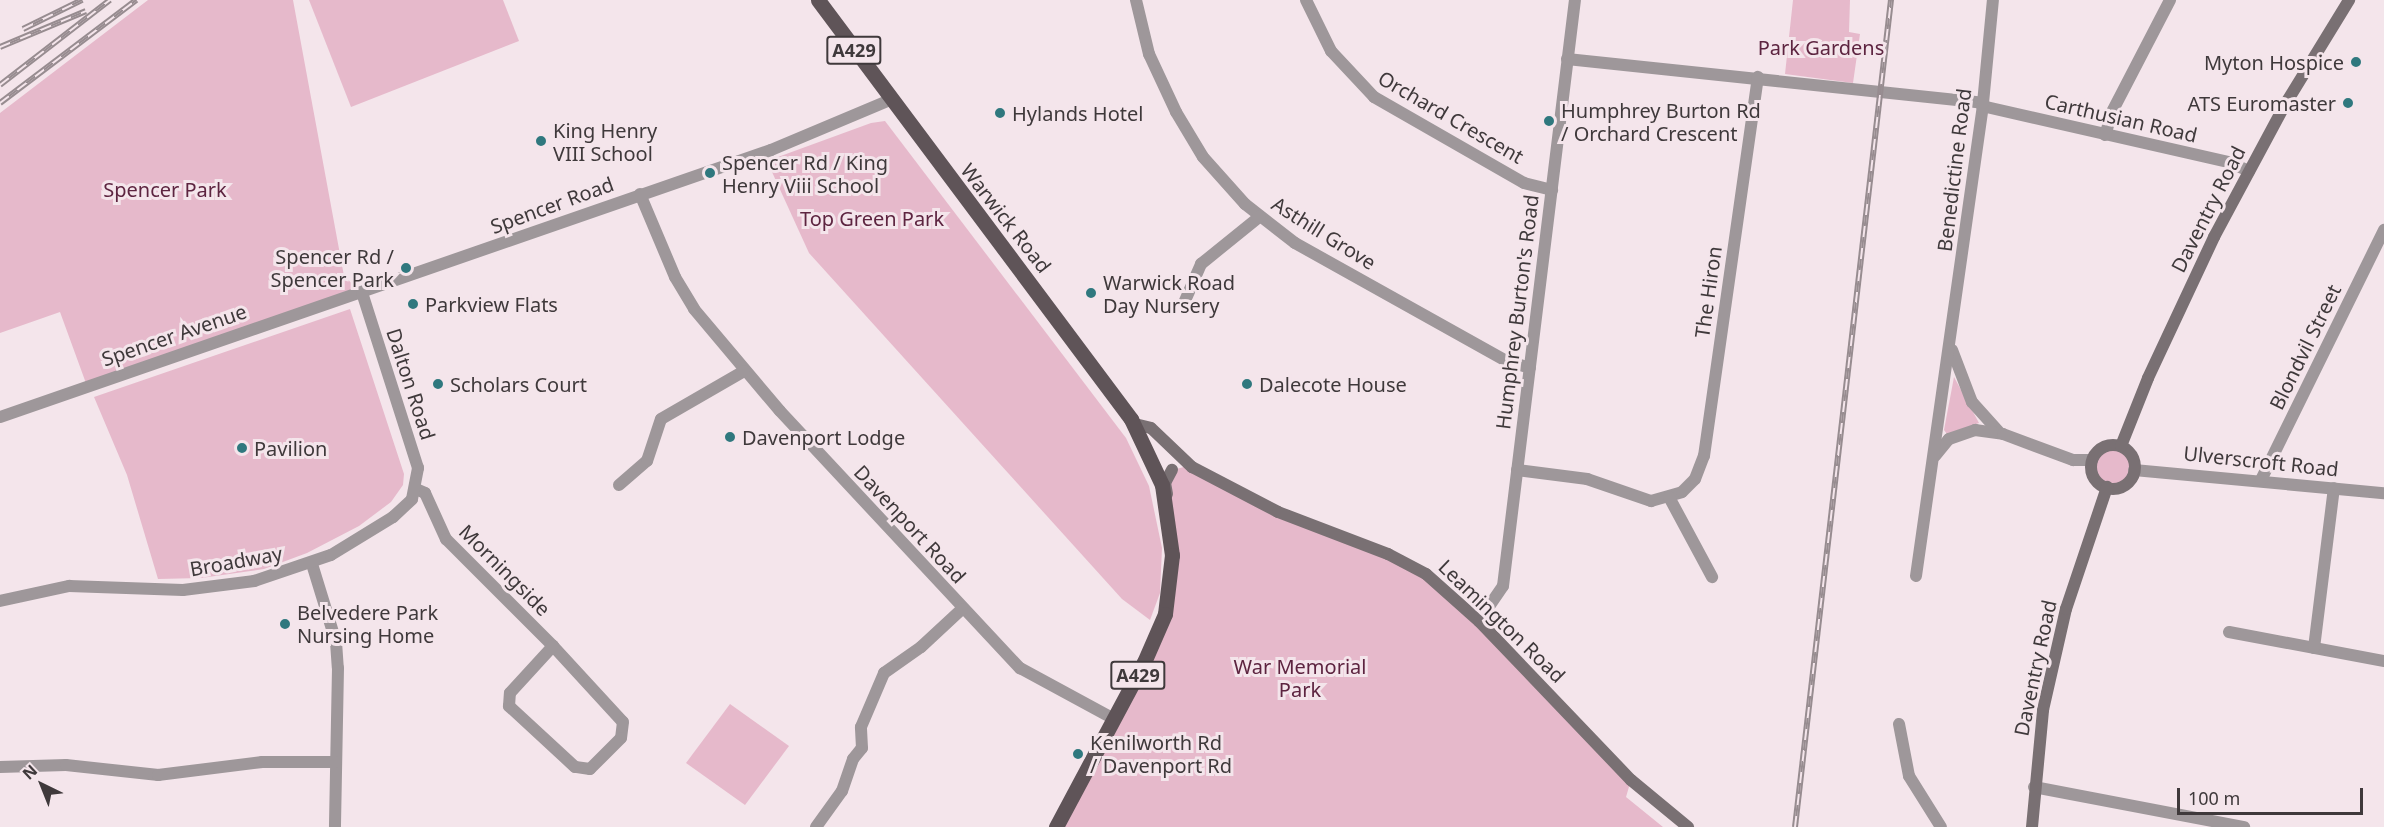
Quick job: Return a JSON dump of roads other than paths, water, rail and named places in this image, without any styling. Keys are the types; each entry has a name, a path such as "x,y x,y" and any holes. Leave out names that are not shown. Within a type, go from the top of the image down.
{"main road":[{"name":"Warwick Road","path":"818,0 890,100 1135,424 1153,466"},
{"name":"A429","path":"1056,827 1152,646 1168,603 1172,564 1168,509 1153,466"}],"street":[{"name":"Asthill Grove","path":"1136,0 1152,61 1184,126 1210,166 1259,217 1295,243 1499,357 1530,368"},
{"name":"Orchard Crescent","path":"1306,0 1331,51 1367,92 1524,183 1552,190"},
{"name":"Humphrey Burton's Road","path":"1479,621 1503,586 1575,0"},
{"name":"Benedictine Road","path":"1932,465 1951,344 1983,105 1993,0"},
{"path":"2106,135 2113,110 2170,0"},
{"name":"Daventry Road","path":"2121,446 2181,304 2249,171 2349,0"},
{"path":"1567,59 1758,77 1983,105"},
{"name":"The Hiron","path":"1669,497 1690,486 1704,456 1758,77"},
{"name":"Spencer Road","path":"362,293 771,150 890,100"},
{"name":"Carthusian Road","path":"1983,105 2228,162 2249,171"},
{"name":"Davenport Road","path":"640,194 680,285 716,339 744,371 962,609 1026,673 1114,719"},
{"path":"1184,303 1201,264 1259,217"},
{"name":"Blondvil Street","path":"2261,480 2384,230"},
{"name":"Spencer Avenue","path":"0,417 362,293"},
{"name":"Dalton Road","path":"362,293 418,468 416,489"},
{"name":"Benedictine Road","path":"1951,344 1972,402 2003,434"},
{"path":"619,485 647,461 661,419 744,371"},
{"name":"Leamington Road","path":"1135,424 1151,428 1192,467 1278,512 1414,566 1479,621 1624,773 1688,827"},
{"name":"Benedictine Road","path":"1932,465 1943,445 1959,434 1975,430 2003,434 2073,460 2092,460"},
{"path":"2121,446 2132,456 2134,470 2126,484 2107,488 2094,478 2092,460 2102,448 2121,446"},
{"path":"1916,576 1932,465"},
{"path":"1153,466 1172,470 1192,467"},
{"path":"1168,509 1165,483 1172,470"},
{"name":"Ulverscroft Road","path":"2134,470 2384,493"},
{"path":"1517,471 1587,479 1646,501 1669,497 1712,577"},
{"name":"Daventry Road","path":"2032,827 2038,737 2064,617 2107,488"},
{"path":"2314,648 2334,488"},
{"name":"Broadway","path":"0,601 69,586 206,589 254,581 312,564 386,522 412,499 416,489"},
{"name":"Morningside","path":"416,489 425,493 446,538 553,646 624,722 621,738 590,769 574,767 509,706 510,693 553,646"},
{"path":"312,564 336,642 340,690 335,827"},
{"path":"816,827 842,791 853,759 862,748 861,727 884,673 921,647 962,609"},
{"path":"2229,632 2384,661"},
{"path":"1899,724 1909,776 1922,801 1941,827"},
{"path":"0,767 66,765 158,775 262,762 336,762"},
{"path":"2034,787 2244,827"}],"railway":[{"path":"23,29 82,0"},
{"path":"0,85 110,0"},
{"path":"0,103 136,0"},
{"path":"1795,827 1891,0"},
{"path":"0,47 86,11"}],"place":[{"name":"Myton Hospice","path":"2356,62"},
{"name":"ATS Euromaster","path":"2348,103"},
{"name":"Hylands Hotel","path":"1000,113"},
{"name":"Humphrey Burton Rd / Orchard Crescent","path":"1549,121"},
{"name":"King Henry VIII School","path":"541,141"},
{"name":"Spencer Rd / King Henry Viii School","path":"710,173"},
{"name":"Spencer Rd / Spencer Park","path":"406,268"},
{"name":"Warwick Road Day Nursery","path":"1091,293"},
{"name":"Parkview Flats","path":"413,304"},
{"name":"Scholars Court","path":"438,384"},
{"name":"Dalecote House","path":"1247,384"},
{"name":"Davenport Lodge","path":"730,437"},
{"name":"Pavilion","path":"242,448"},
{"name":"Belvedere Park Nursing Home","path":"285,624"},
{"name":"Kenilworth Rd / Davenport Rd","path":"1078,754"}],"park label":[{"name":"Park Gardens","path":"1821,47"},
{"name":"Spencer Park","path":"165,189"},
{"name":"Top Green Park","path":"872,218"},
{"name":"War Memorial Park","path":"1300,678"}]}
